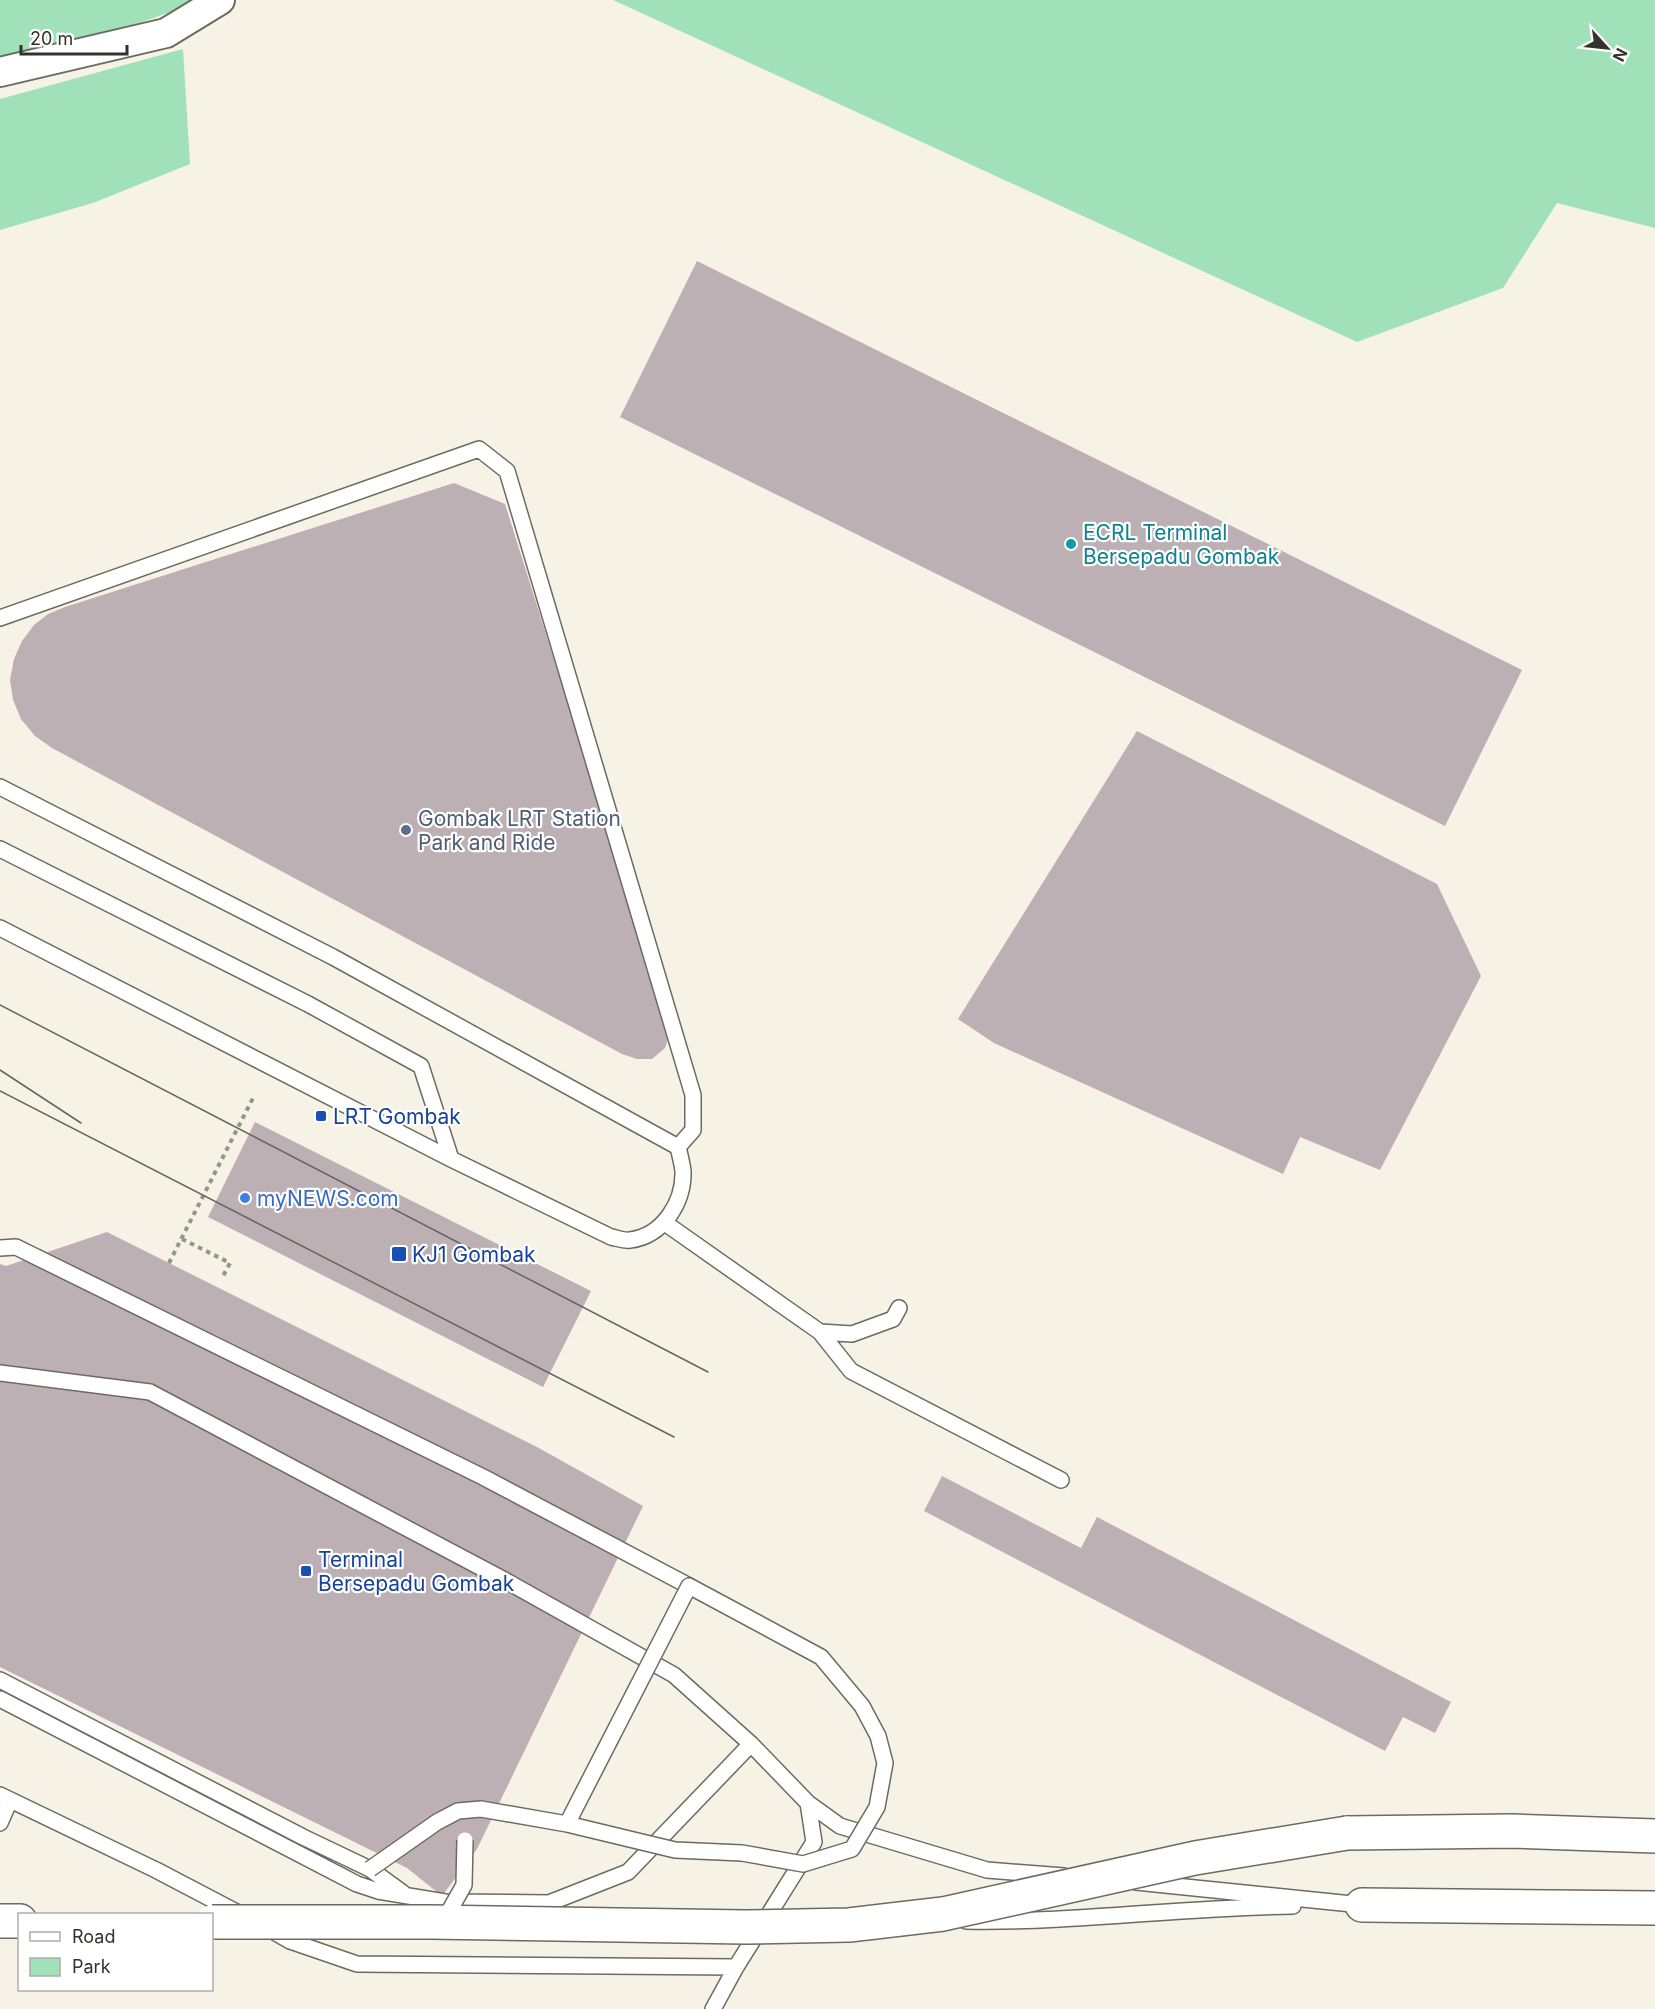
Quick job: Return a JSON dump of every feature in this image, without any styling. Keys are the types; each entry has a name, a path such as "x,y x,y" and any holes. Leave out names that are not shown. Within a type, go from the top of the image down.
{"highway":[{"path":"213,1922 431,1922 745,1927 849,1925 943,1914 1195,1858 1347,1833 1512,1831 1655,1836"},
{"path":"1362,1905 1655,1908"},
{"path":"0,1921 18,1921"}],"street":[{"path":"0,72 166,33 220,0"}],"lane":[{"path":"0,618 479,449 507,471 693,1095 693,1130 678,1147"},
{"path":"0,787 333,957 678,1147 683,1171 679,1200 665,1223 644,1235 629,1241 611,1237 451,1159 0,928"},
{"path":"0,849 308,1004 421,1066 451,1159"},
{"path":"665,1223 820,1332 851,1371 1062,1480"},
{"path":"0,1248 16,1247 483,1477 821,1657 862,1706 878,1736 885,1763 877,1808 852,1848 803,1864 742,1853 675,1850 567,1824 481,1809 458,1811 436,1822 370,1869"},
{"path":"820,1332 852,1334 893,1319 899,1308"},
{"path":"0,1373 150,1392 508,1582 674,1675 751,1744 807,1803 840,1826 987,1870 1184,1886 1362,1905"},
{"path":"567,1824 689,1586"},
{"path":"0,1680 303,1837 370,1869 411,1900 444,1911 515,1916 1018,1922 1239,1906 1362,1905"},
{"path":"0,1699 357,1884 378,1891 445,1902 549,1903 628,1872 751,1744"},
{"path":"0,1823 5,1798 156,1870 290,1941 357,1964 736,1967"},
{"path":"712,2009 814,1842 807,1803"},
{"path":"431,1922 447,1915 464,1885 465,1839"}],"path":[{"path":"169,1263 254,1096"},
{"path":"182,1239 230,1263 222,1278"}],"green space":[{"path":"0,0 204,0 97,38 0,64"},
{"path":"613,0 1655,0 1655,228 1557,203 1503,288 1357,342"},
{"path":"183,49 190,164 93,203 0,230 0,99"}],"building":[{"name":"ECRL Terminal Bersepadu Gombak","path":"697,261 1522,670 1445,826 620,417"},
{"name":"Gombak LRT Station Park and Ride","path":"454,483 505,504 671,1031 665,1048 652,1059 637,1059 622,1054 52,748 35,736 21,719 13,700 10,680 14,659 22,641 34,625 48,614"},
{"path":"1137,731 1437,884 1481,976 1380,1170 1300,1137 1283,1174 994,1043 958,1019"},
{"name":"KJ1 Gombak","path":"255,1122 591,1291 543,1387 208,1217"},
{"name":"Terminal Bersepadu Gombak","path":"107,1232 537,1447 643,1506 477,1849 442,1896 407,1868 0,1667 0,1264 6,1266"},
{"path":"942,1476 1081,1548 1097,1517 1451,1702 1435,1733 1403,1717 1385,1751 924,1511"}],"tram line":[{"path":"0,1005 708,1372"},
{"path":"0,1070 81,1123"},
{"path":"0,1091 674,1437"}],"place":[{"name":"ECRL Terminal Bersepadu Gombak","path":"1071,544"},
{"name":"Gombak LRT Station Park and Ride","path":"406,830"},
{"name":"LRT Gombak","path":"321,1116"},
{"name":"myNEWS.com","path":"245,1198"},
{"name":"KJ1 Gombak","path":"399,1254"},
{"name":"Terminal Bersepadu Gombak","path":"306,1571"}]}
